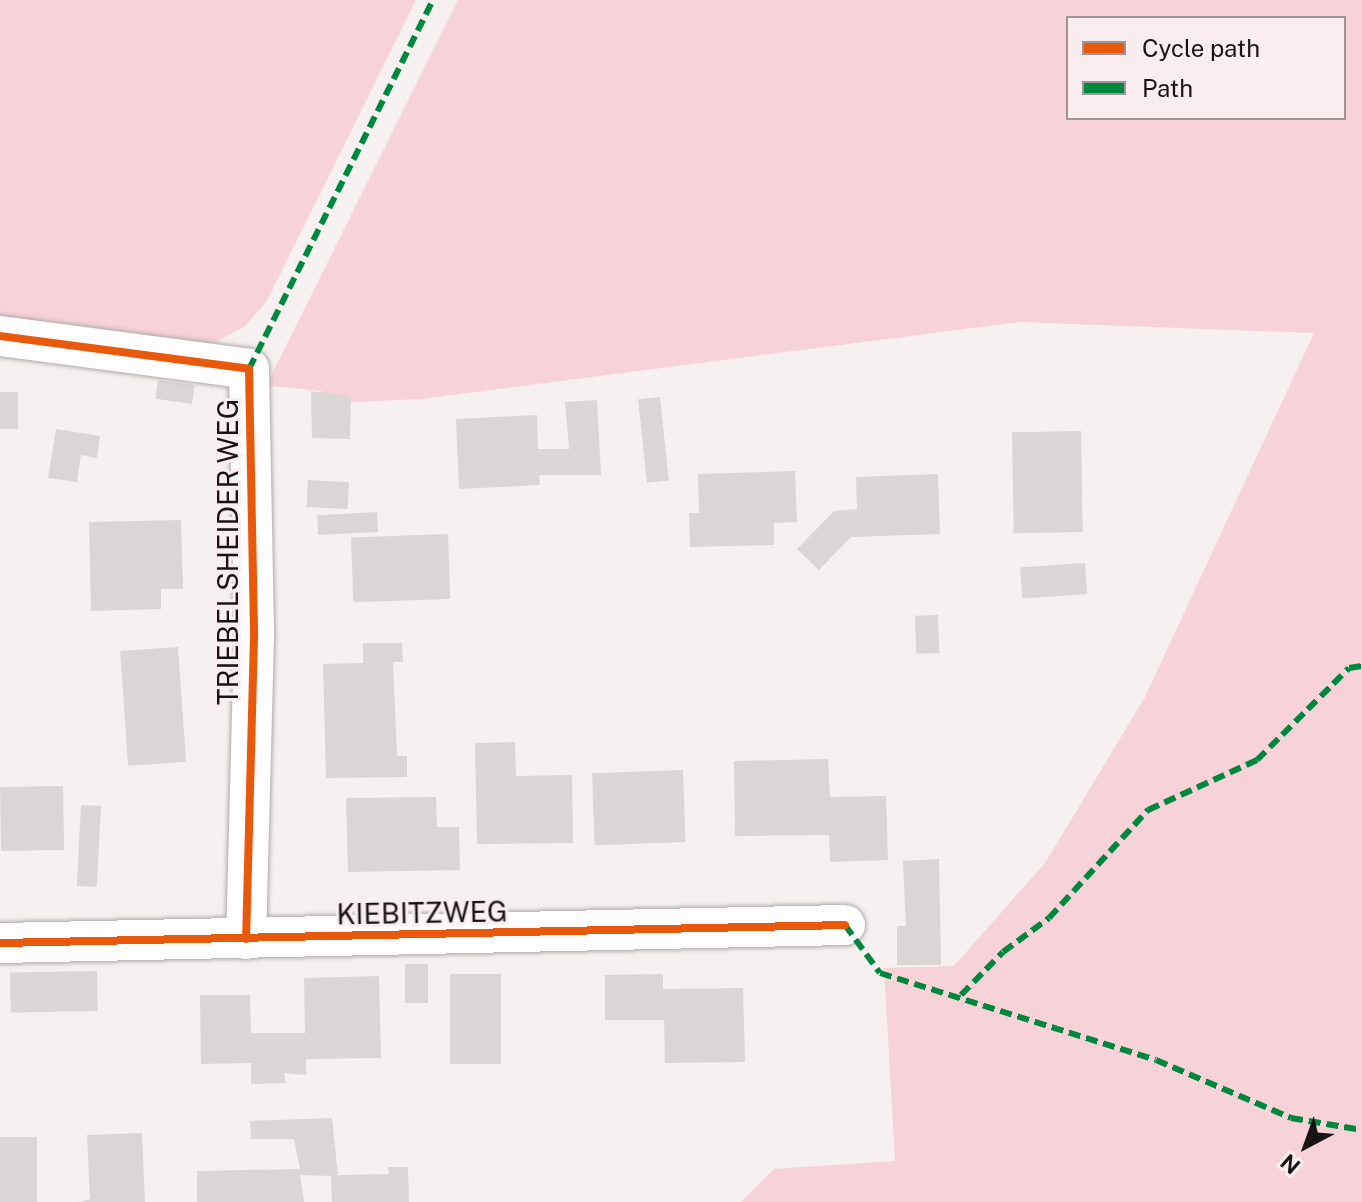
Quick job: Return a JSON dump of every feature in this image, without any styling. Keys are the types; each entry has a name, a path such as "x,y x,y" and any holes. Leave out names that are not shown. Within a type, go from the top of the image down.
{"street":[{"name":"TRIEBELSHEIDER WEG","path":"0,336 249,369 254,637 246,939"},
{"name":"KIEBITZWEG","path":"0,943 845,925"}],"shaded area":[{"path":"0,0 416,0 267,301 244,327 210,345 0,317"},
{"path":"458,0 1362,0 1362,1202 741,1202 774,1169 895,1161 884,968 954,966 1045,863 1145,697 1314,333 1019,322 421,399 330,403 321,391 267,384"}],"building":[{"path":"158,380 195,385 192,404 155,399"},
{"path":"311,391 351,396 350,439 312,438"},
{"path":"0,392 18,392 18,429 0,429"},
{"path":"660,397 669,481 647,483 638,399"},
{"path":"597,400 601,475 539,475 540,485 459,489 456,419 537,415 538,449 569,449 565,402"},
{"path":"56,429 100,436 97,458 81,455 77,482 48,478"},
{"path":"1081,431 1083,532 1014,533 1012,432"},
{"path":"795,471 797,522 774,523 774,545 690,547 689,513 699,513 698,474"},
{"path":"938,474 940,534 851,537 819,570 797,549 834,511 857,509 856,477"},
{"path":"308,480 349,482 348,509 307,507"},
{"path":"377,512 378,532 318,535 317,515"},
{"path":"181,520 183,589 161,589 161,609 91,611 89,522"},
{"path":"448,534 450,599 353,602 351,537"},
{"path":"1085,563 1087,594 1022,598 1020,568"},
{"path":"938,615 939,653 916,654 915,616"},
{"path":"363,643 402,643 403,662 393,662 397,756 407,756 407,777 326,778 323,664 363,663"},
{"path":"178,647 186,762 128,766 120,651"},
{"path":"515,742 516,776 572,775 573,843 477,844 475,743"},
{"path":"828,759 830,797 886,796 888,860 830,862 829,835 735,836 734,761"},
{"path":"683,770 686,842 595,845 592,773"},
{"path":"63,786 64,850 1,851 0,787"},
{"path":"436,797 437,827 459,827 460,870 348,872 346,798"},
{"path":"81,805 101,806 97,887 77,886"},
{"path":"939,859 941,965 897,965 897,926 906,926 903,861"},
{"path":"405,964 428,964 428,1003 405,1003"},
{"path":"97,971 98,1011 11,1013 10,973"},
{"path":"450,974 501,974 501,1064 450,1064"},
{"path":"663,974 663,989 743,988 745,1062 665,1063 664,1020 605,1020 605,975"},
{"path":"379,976 381,1058 306,1059 306,1075 284,1073 286,1083 251,1084 251,1063 201,1064 200,995 250,995 251,1033 305,1033 304,978"},
{"path":"332,1118 338,1175 389,1174 388,1167 408,1167 409,1202 332,1202 331,1176 300,1175 304,1202 197,1202 197,1171 300,1169 294,1139 251,1139 250,1121"},
{"path":"142,1133 145,1202 78,1202 90,1199 87,1135"},
{"path":"0,1137 37,1137 37,1202 0,1202"}],"marked path":[{"path":"249,369 433,0"},
{"path":"961,995 1003,952 1049,918 1148,810 1257,760 1349,668 1362,666"},
{"path":"845,925 880,973 1156,1060 1291,1118 1362,1130"}],"cycle path":[{"path":"0,336 249,369 254,637 246,939"},
{"path":"0,943 845,925"}]}
